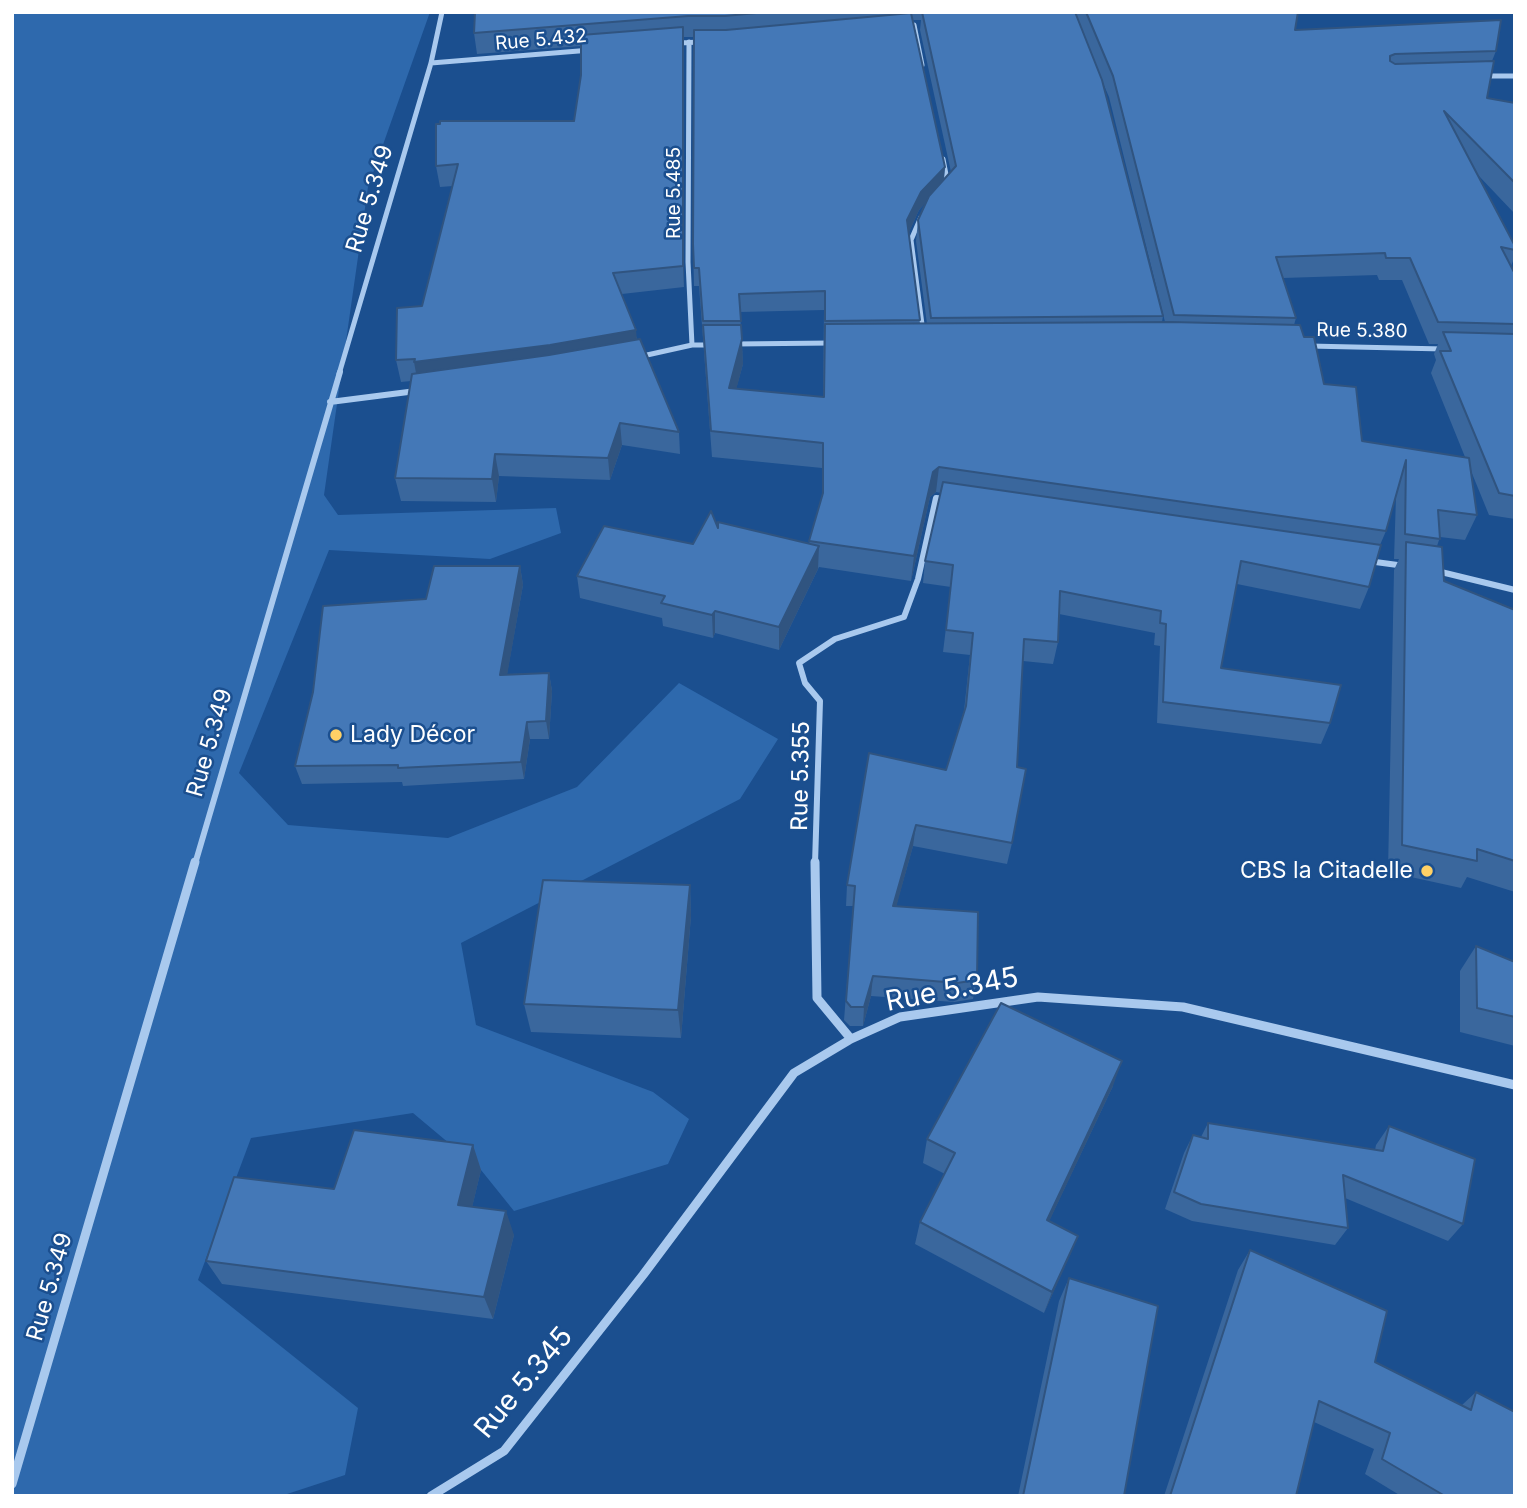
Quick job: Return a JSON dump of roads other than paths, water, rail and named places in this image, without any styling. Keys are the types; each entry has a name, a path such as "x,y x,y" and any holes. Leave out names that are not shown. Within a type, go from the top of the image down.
{"street":[{"name":"Rue 5.349","path":"12,1484 431,63 442,12"},
{"path":"901,26 927,24"},
{"path":"914,25 925,79"},
{"name":"Rue 5.485","path":"689,42 688,262 692,345"},
{"path":"675,43 714,42"},
{"name":"Rue 5.432","path":"431,63 594,50"},
{"path":"1478,76 1515,76"},
{"path":"940,146 949,187 940,195"},
{"path":"923,213 911,240 924,342"},
{"path":"731,344 846,343"},
{"path":"629,358 692,345 718,345"},
{"name":"Rue 5.380","path":"1299,345 1447,349"},
{"path":"330,402 424,390"},
{"name":"Rue 5.355","path":"850,1039 817,999 814,907 820,701 805,682 799,663 814,649 859,628 904,617 918,579 936,498 964,502"},
{"path":"1363,560 1419,568"},
{"path":"1432,570 1515,590"},
{"name":"Rue 5.345","path":"431,1496 504,1451 643,1275 794,1073 850,1039 900,1017 1038,997 1183,1007 1515,1085"}],"place":[{"name":"Lady Décor","path":"336,735"},
{"name":"CBS la Citadelle","path":"1427,871"}]}
